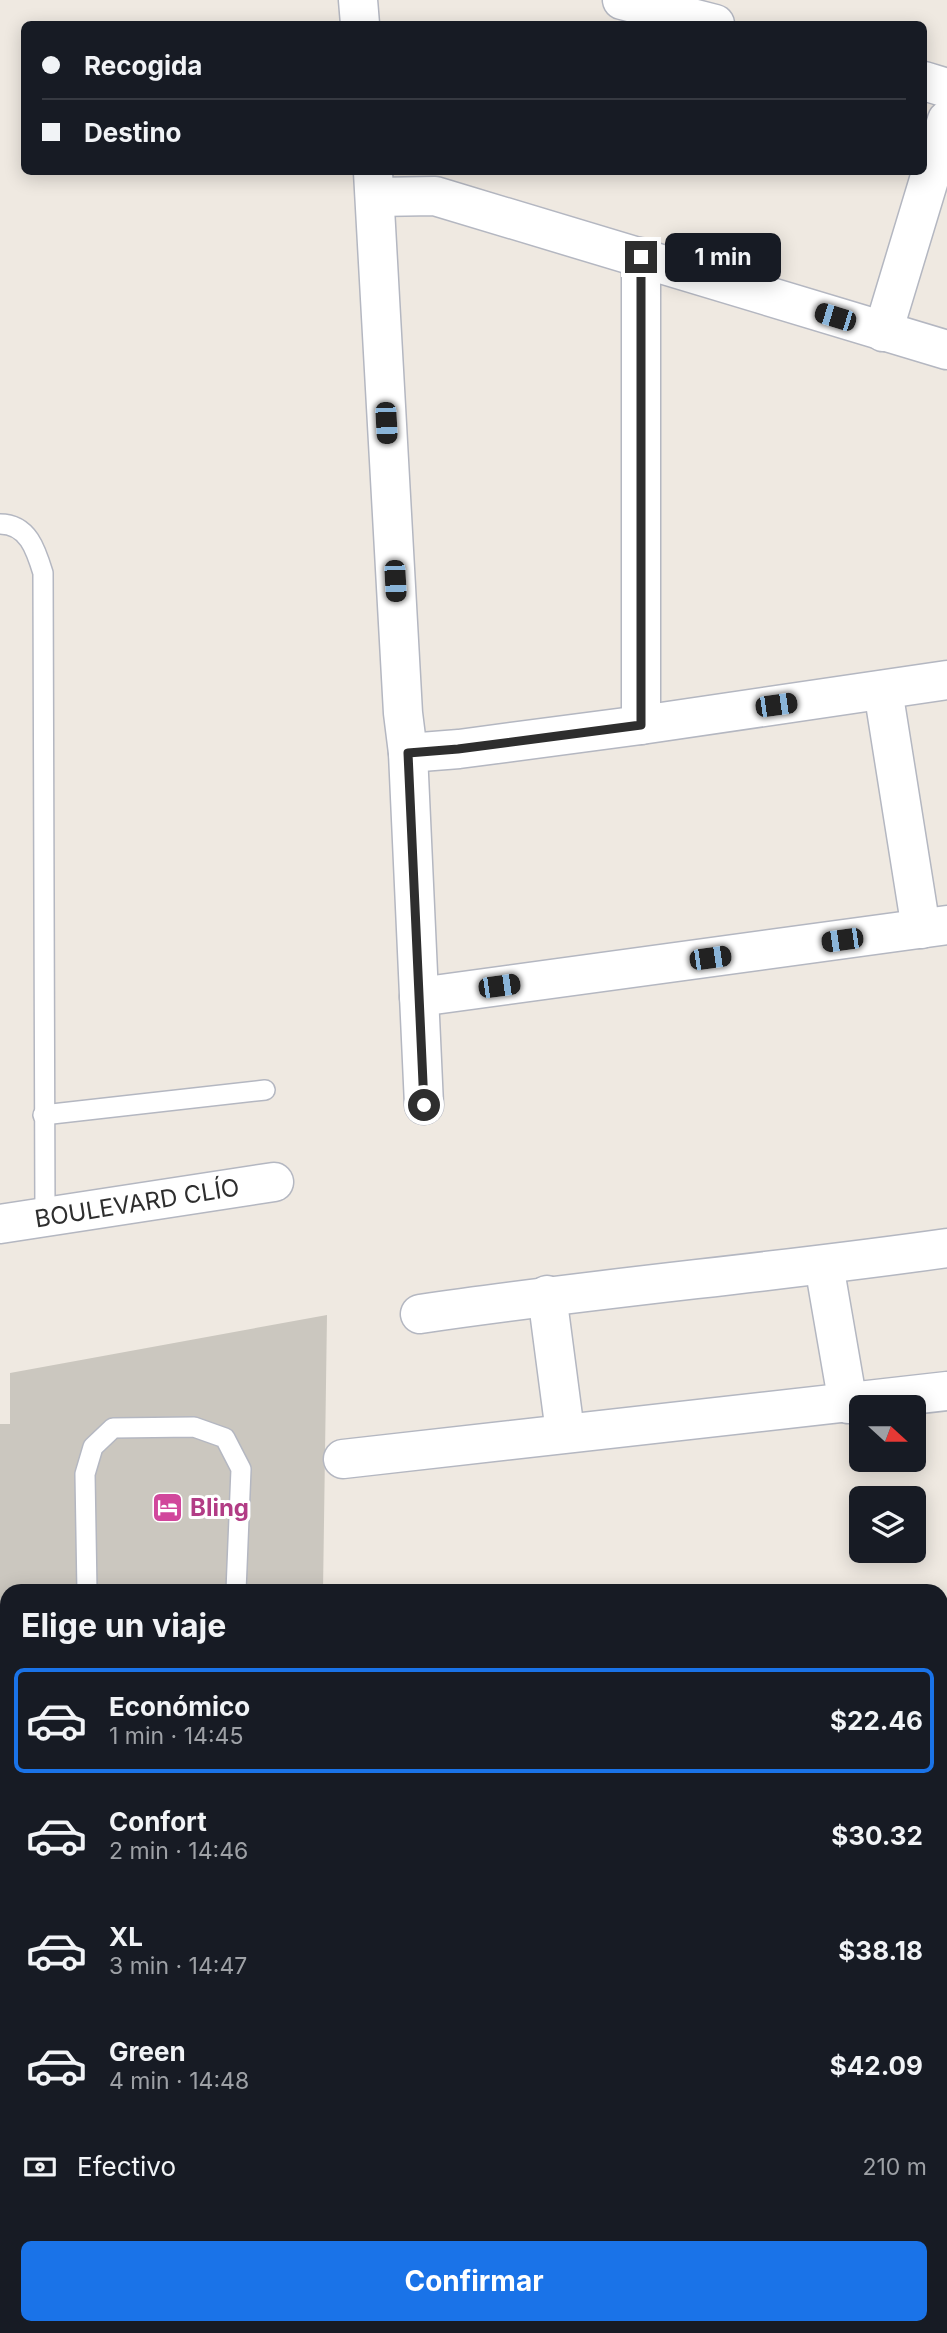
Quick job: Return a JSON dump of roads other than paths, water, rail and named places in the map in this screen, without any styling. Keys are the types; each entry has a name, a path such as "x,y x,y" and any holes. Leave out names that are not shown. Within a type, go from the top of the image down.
{"street":[{"path":"358,0 360,21"},
{"path":"622,0 703,21"},
{"path":"927,82 947,88"},
{"path":"883,332 947,120"},
{"path":"424,1105 408,753 403,713 376,264 374,184 435,196 947,350"},
{"path":"641,257 641,725"},
{"path":"408,753 641,725 947,680"},
{"path":"419,997 934,927 883,690"},
{"name":"BOULEVARD CLÍO","path":"0,1224 274,1182"},
{"path":"420,1314 547,1295 824,1265 947,1248"},
{"path":"824,1265 848,1404"},
{"path":"547,1295 565,1433"},
{"path":"342,1459 947,1391"}],"lane":[{"path":"0,524 11,524 33,541 43,573 45,1218"},
{"path":"43,1115 265,1090"},
{"path":"87,1584 85,1474 93,1447 113,1428 194,1427 225,1438 241,1469 236,1584"}],"place":[{"name":"Bling","path":"167,1507"}]}
